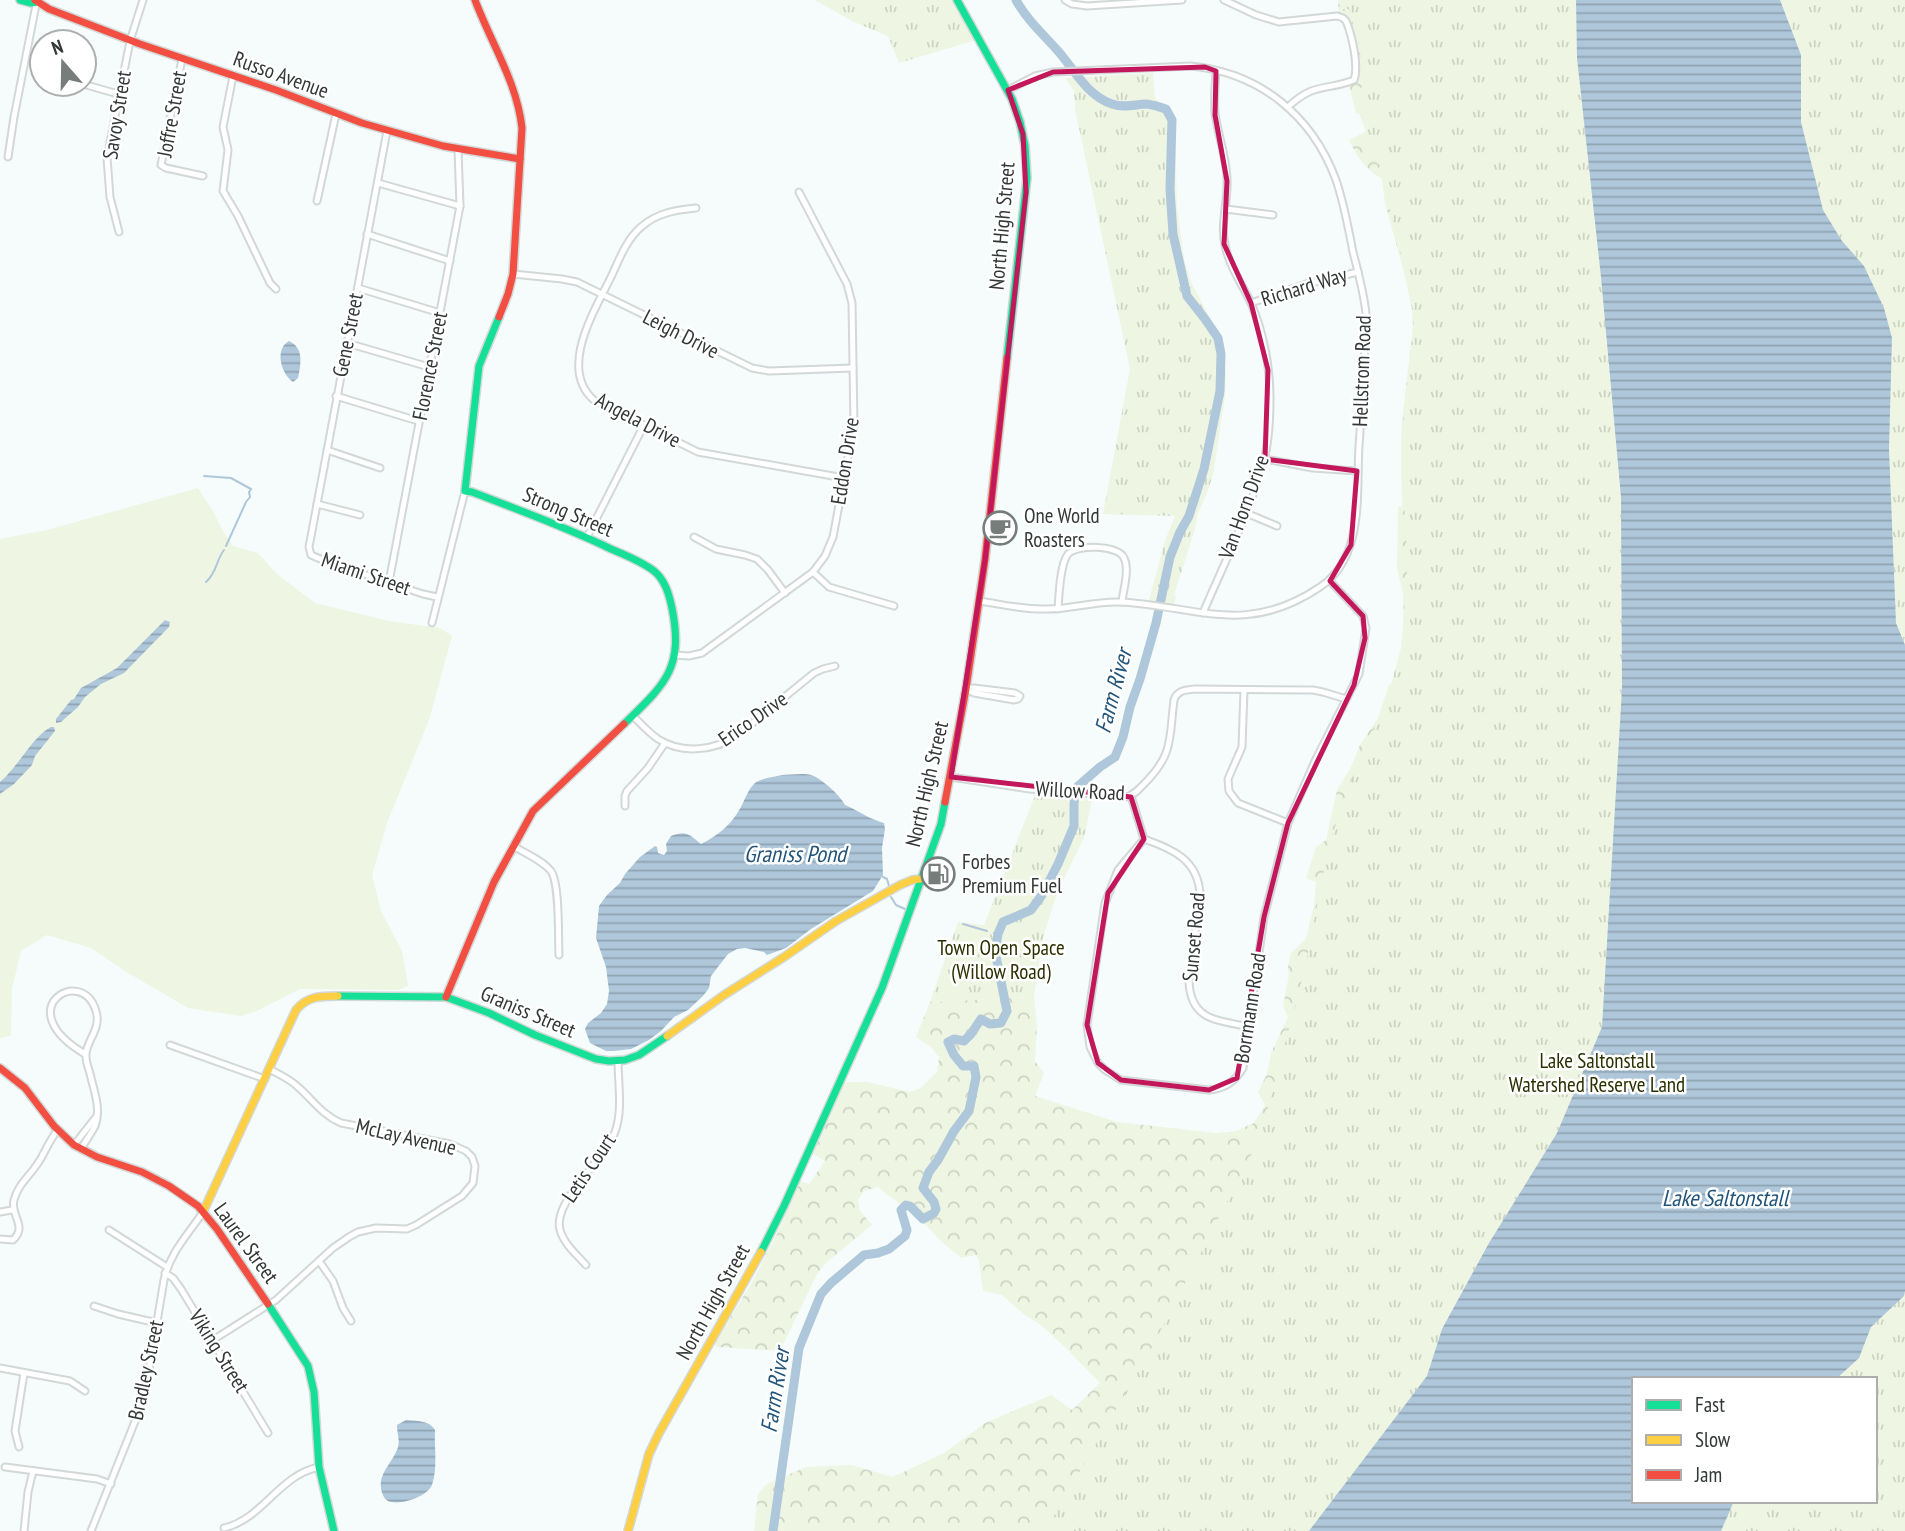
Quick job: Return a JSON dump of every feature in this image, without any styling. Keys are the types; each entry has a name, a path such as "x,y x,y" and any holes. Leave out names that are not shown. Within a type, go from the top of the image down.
{"street":[{"name":"Russo Avenue","path":"20,0 31,3 37,1 49,9 130,41 387,131 458,149 520,159"},
{"name":"Savoy Street","path":"119,232 110,197 107,158 130,41 143,0"},
{"path":"432,623 465,491 479,366 508,294 513,274 516,238 522,123 505,71 475,0"},
{"name":"North High Street","path":"628,1531 649,1454 749,1275 784,1206 882,988 940,824 951,777 979,601 1027,178 1023,134 1018,115 1008,90 957,0"},
{"path":"1065,0 1087,6 1182,0"},
{"path":"1224,0 1279,22 1332,16 1343,18 1347,23 1355,78 1349,82 1308,91 1289,107"},
{"path":"8,157 37,1"},
{"name":"Joffre Street","path":"181,58 161,165 203,176"},
{"name":"Hellstrom Road","path":"979,601 1037,609 1122,602 1243,616 1278,608 1307,595 1329,580 1342,565 1351,545 1366,330 1358,272 1344,207 1332,170 1318,144 1289,107 1234,75 1190,66 1060,71 1035,76 1008,90"},
{"name":"Van Horn Drive","path":"1203,613 1246,513 1265,459 1270,395 1261,334 1251,303 1224,244 1227,181 1215,114 1216,71"},
{"path":"233,76 223,127 228,150 223,191 270,283 276,289"},
{"path":"98,88 118,94"},
{"path":"317,201 336,114"},
{"name":"Gene Street","path":"309,539 387,131"},
{"name":"Florence Street","path":"389,582 460,206 458,149"},
{"path":"378,183 460,206"},
{"name":"Eddon Drive","path":"675,655 690,656 702,653 785,593 813,572 825,556 833,537 854,425 852,303 850,291 799,192"},
{"name":"Angela Drive","path":"696,208 665,213 653,219 638,230 628,243 583,335 579,364 581,381 586,392 595,401 698,452 844,478"},
{"path":"1226,209 1273,215"},
{"path":"368,234 450,261"},
{"name":"Richard Way","path":"1251,303 1306,284 1358,272"},
{"name":"Leigh Drive","path":"513,274 570,280 752,368 769,371 853,368"},
{"path":"358,288 440,313"},
{"path":"347,343 429,367"},
{"path":"336,396 418,421"},
{"path":"587,537 644,425"},
{"path":"327,450 380,468"},
{"path":"1265,459 1313,468 1357,471"},
{"name":"Strong Street","path":"446,997 487,898 530,816 537,806 661,686 675,655 676,638 667,592 659,575 587,537 465,491"},
{"path":"317,503 360,515"},
{"path":"1246,513 1278,526"},
{"path":"694,537 716,549 757,559 785,593"},
{"name":"Miami Street","path":"309,539 309,550 316,558 437,597"},
{"path":"1058,609 1066,558 1073,550 1082,548 1117,550 1123,555 1126,567 1122,602"},
{"path":"813,572 829,587 894,606"},
{"name":"Borrmann Road","path":"1144,839 1118,870 1105,903 1087,1025 1088,1040 1093,1055 1105,1070 1121,1080 1214,1090 1233,1082 1243,1068 1264,917 1289,824 1315,761 1361,666 1366,638 1363,616 1329,580"},
{"name":"Erico Drive","path":"665,743 694,749 726,742 814,673 835,666"},
{"path":"966,689 1015,693 1020,696 1014,700 974,693 966,689"},
{"name":"Willow Road","path":"951,777 1121,798 1131,796 1155,773 1166,755 1174,700 1178,693 1186,690 1313,690 1346,699"},
{"path":"1244,690 1242,747 1228,779 1229,791 1238,803 1289,824"},
{"path":"625,806 627,791 665,743 633,716"},
{"path":"1131,796 1144,839"},
{"name":"Sunset Road","path":"1144,839 1180,855 1188,862 1199,881 1199,904 1189,982 1194,1004 1211,1018 1249,1027"},
{"path":"513,846 541,863 553,876 559,955"},
{"path":"618,1061 632,1058 652,1048 724,995 847,915 908,881 921,879"},
{"path":"78,1147 96,1123 97,1099 85,1054 96,1027 96,1011 88,997 72,990 53,1000 50,1006 52,1021 62,1038 85,1054"},
{"name":"Graniss Street","path":"203,1212 297,1009 307,999 322,996 446,997 596,1059 618,1061"},
{"path":"170,1045 265,1079"},
{"name":"Letis Court","path":"586,1265 564,1239 560,1231 560,1214 616,1131 619,1111 618,1061"},
{"name":"Laurel Street","path":"0,1068 25,1088 58,1130 78,1147 154,1178 184,1195 222,1235 302,1354 310,1372 315,1398 319,1468 334,1531"},
{"name":"McLay Avenue","path":"213,1340 269,1304 343,1241 358,1232 376,1228 407,1229 425,1220 468,1190 474,1179 475,1163 470,1155 458,1146 341,1123 318,1109 290,1079 269,1069"},
{"path":"0,1239 13,1240 18,1235 19,1226 12,1209 18,1188 39,1163 52,1136 58,1130"},
{"path":"0,1212 12,1209"},
{"name":"Bradley Street","path":"91,1531 144,1399 166,1270 175,1251 203,1212"},
{"name":"Viking Street","path":"109,1230 166,1270 173,1278 268,1433"},
{"path":"319,1261 333,1281 351,1321"},
{"path":"94,1306 157,1323"},
{"path":"0,1368 70,1381 85,1391"},
{"path":"19,1447 15,1431 24,1373"},
{"path":"5,1467 97,1479 111,1484"},
{"path":"224,1528 249,1517 299,1473 319,1468"},
{"path":"24,1531 33,1471"}],"highlighted area":[{"path":"1205,67 1216,71 1215,115 1227,181 1224,244 1251,303 1268,370 1265,459 1357,471 1351,545 1330,581 1363,616 1365,638 1354,685 1288,823 1264,917 1237,1078 1209,1090 1121,1080 1098,1063 1087,1025 1108,893 1144,839 1131,797 951,777 985,560 1026,192 1023,134 1008,90 1053,72"}],"green space":[{"path":"815,0 953,0 976,40 899,63 888,36 854,22"},
{"path":"1338,0 1576,0 1309,1531 754,1531 758,1494 767,1484 806,1467 851,1465 893,1477 944,1453 985,1423 1051,1395 1072,1410 1100,1383 1041,1325 1002,1295 983,1291 976,1255 961,1258 926,1225 878,1187 864,1191 858,1200 860,1211 872,1225 827,1262 817,1274 780,1351 718,1347 714,1344 751,1284 800,1181 809,1184 825,1161 813,1154 845,1082 867,1082 910,1092 921,1088 937,1072 939,1057 931,1047 916,1037 930,1002 1034,997 1037,1026 1035,1061 1044,1073 1035,1096 1117,1122 1216,1133 1236,1131 1254,1123 1265,1105 1258,1092 1267,1074 1271,1053 1288,1017 1283,1006 1291,953 1306,939 1314,905 1316,882 1306,878 1316,847 1326,840 1337,790 1360,745 1378,718 1389,685 1394,684 1404,637 1403,594 1397,568 1398,507 1402,506 1402,421 1413,326 1411,298 1385,203 1382,179 1371,172 1349,140 1367,131 1359,113 1356,114 1349,85 1357,82 1359,76 1353,30 1348,17 1338,13"},
{"name":"Lake Saltonstall Watershed Reserve Land","path":"1338,0 1905,0 1905,1531 1045,1531 1150,1351 1260,1138 1304,972 1330,840 1357,763 1386,703 1401,648 1407,573 1401,444 1414,318 1385,185 1354,98 1353,89 1364,87 1359,45 1349,9 1341,9"},
{"path":"1153,73 1155,98 1169,110 1175,124 1177,206 1184,259 1191,282 1217,332 1226,375 1213,475 1198,513 1174,595 1174,604 1149,600 1165,541 1175,516 1103,514 1130,369 1075,109 1074,91 1065,78"},
{"path":"198,488 233,546 258,553 277,574 315,603 389,621 440,628 452,636 429,720 387,823 372,875 381,911 402,951 408,986 398,990 300,989 257,1011 241,1016 188,1008 91,948 47,935 21,951 12,989 11,1036 0,1038 0,539 47,530"},
{"name":"Town Open Space (Willow Road)","path":"1036,793 1092,800 1084,838 1057,893 1043,938 1034,997 930,1002 958,922 984,925"}],"water":[{"name":"Lake Saltonstall","path":"1576,0 1780,0 1801,55 1801,122 1823,210 1842,241 1864,266 1884,308 1892,338 1889,449 1896,623 1905,645 1905,1291 1904,1296 1871,1327 1859,1358 1838,1377 1632,1377 1632,1503 1733,1503 1721,1531 1309,1531 1427,1376 1442,1329 1489,1243 1557,1133 1602,1027 1622,689 1621,497 1577,58"},
{"path":"289,341 297,348 300,356 298,378 293,382 285,373 281,362 282,350"},
{"path":"165,620 170,622 169,627 124,673 101,684 61,722 56,723 56,719 81,688 117,668"},
{"path":"54,727 55,731 35,756 32,765 0,794 0,782 38,737"},
{"name":"Graniss Pond","path":"782,775 811,775 825,783 845,805 884,823 883,875 873,891 811,929 786,948 767,955 745,948 728,954 711,976 709,988 703,996 649,1040 631,1049 614,1051 606,1051 590,1043 585,1029 607,1004 609,991 606,967 596,938 599,906 640,857 655,846 658,853 664,855 671,836 680,833 690,835 701,844 731,822 755,783"},
{"path":"406,1420 426,1423 435,1430 434,1478 429,1489 419,1497 393,1502 384,1497 381,1482 384,1471 398,1447 397,1425"}],"waterway":[{"name":"Farm River","path":"773,1531 799,1348 821,1294 831,1283 864,1255 889,1249 905,1236 907,1230 901,1210 906,1205 910,1206 923,1219 936,1209 923,1188 929,1172 969,1111 976,1077 974,1066 963,1066 948,1042 954,1039 964,1041 981,1019 990,1024 1001,1023 1007,1011 995,952 1003,922 1031,910 1042,895 1074,826 1076,788 1115,757 1156,623 1170,557 1189,516 1204,469 1220,391 1221,354 1218,338 1187,296 1173,234 1170,189 1172,120 1166,109 1148,104 1116,105 1095,95 1016,0"},
{"path":"204,476 231,478 251,489 250,497 226,546"},
{"path":"206,582 224,550"},
{"path":"883,877 887,879 889,886"},
{"path":"891,897 896,905 905,909"},
{"path":"963,924 987,931"},
{"name":"Farm River","path":"994,933 998,934"}],"traffic: fast":[{"path":"20,0 37,2"},
{"path":"957,0 1012,99 1025,146 1027,178 1007,358"},
{"path":"499,317 479,366 465,491 525,512 633,558 654,571 661,579 672,608 675,629 673,661 660,686 624,724"},
{"path":"761,1252 882,988 941,824 945,802"},
{"path":"338,996 446,997 596,1059 609,1061 625,1060 639,1055 667,1036"},
{"path":"268,1304 308,1366 314,1392 319,1467 334,1531"}],"traffic: slow":[{"path":"667,1036 836,921 900,885 921,879"},
{"path":"203,1212 296,1010 310,999 338,996"},
{"path":"628,1531 649,1454 659,1433 761,1252"}],"traffic: jam":[{"path":"35,0 49,9 140,44 276,90 362,123 443,146 520,159"},
{"path":"475,0 515,95 522,128 513,274 499,317"},
{"path":"945,802 966,689 985,560 1007,358"},
{"path":"446,997 494,882 533,811 624,724"},
{"path":"0,1068 25,1088 54,1126 74,1145 97,1157 142,1172 198,1206 268,1304"}],"place":[{"name":"One World Roasters","path":"1000,528"},
{"name":"Forbes Premium Fuel","path":"938,874"}]}
